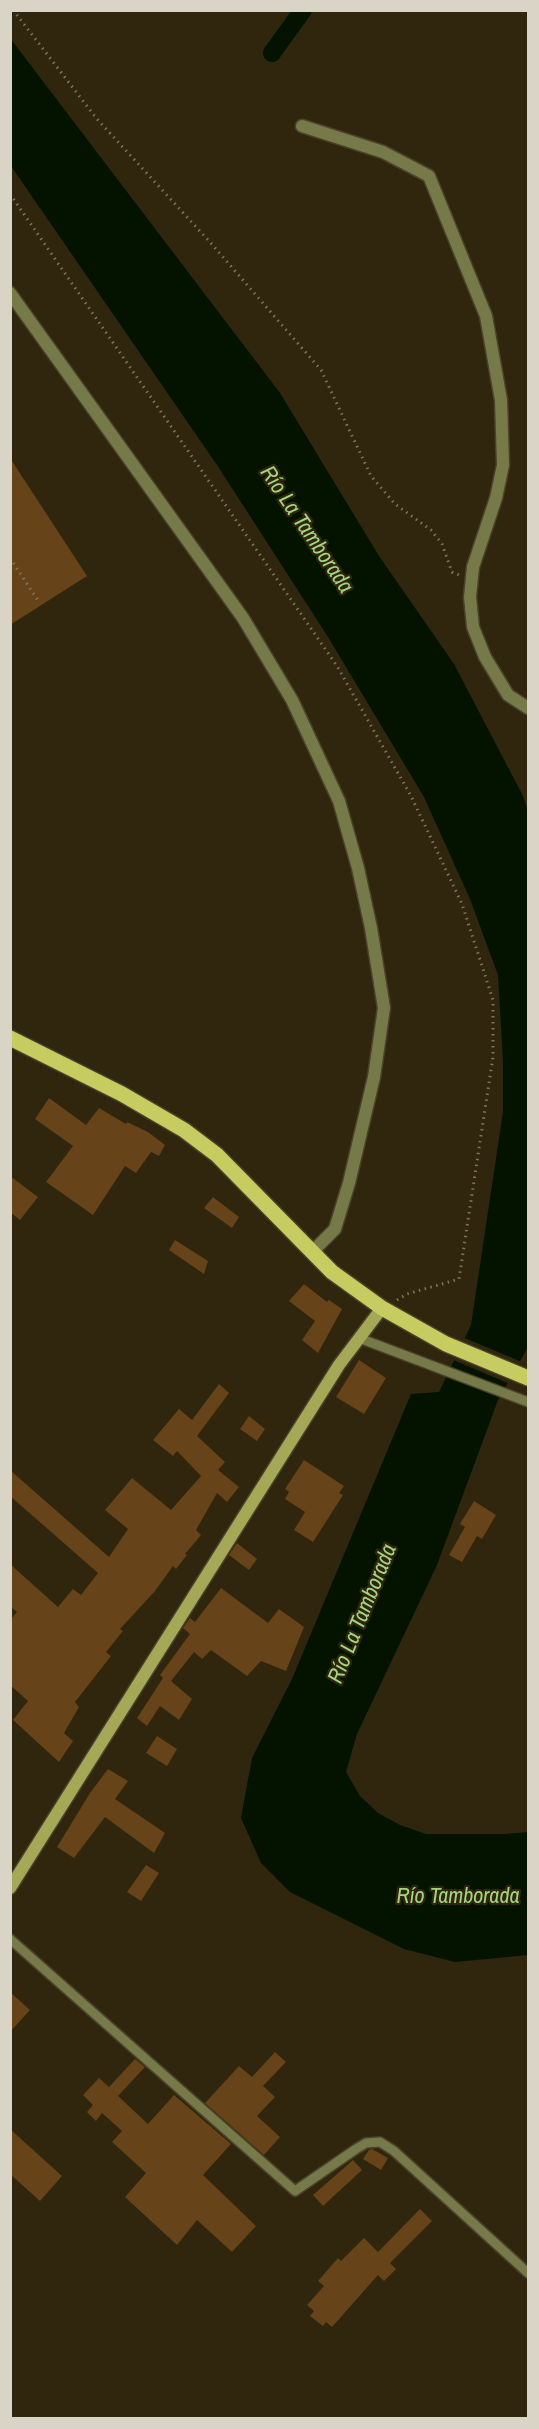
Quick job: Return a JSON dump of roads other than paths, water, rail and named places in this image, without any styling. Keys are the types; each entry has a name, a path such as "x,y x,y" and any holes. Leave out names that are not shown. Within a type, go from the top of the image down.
{"main road":[{"path":"10,1038 122,1094 184,1130 217,1155 332,1272 382,1308 414,1328 454,1348 522,1376"},
{"path":"10,1888 332,1375 382,1308"}],"street":[{"path":"302,126 383,152 429,176 486,316 501,399 503,465 496,498 473,567 470,597 473,627 484,657 508,695 528,708"},
{"path":"10,293 243,618 292,700 339,801 360,878 384,1008 374,1077 349,1183 334,1229 312,1252"}],"lane":[{"path":"359,1338 528,1402"},
{"path":"10,1939 296,2191 366,2144 380,2142 394,2151 528,2273"}],"water":[{"name":"Río Tamborada","path":"10,38 280,393 379,556 454,664 523,796 528,811 528,1347 498,1400 437,1565 357,1734 346,1772 360,1796 378,1813 400,1825 426,1834 528,1832 528,1955 455,1962 404,1949 290,1892 261,1863 241,1818 252,1758 292,1679 411,1394 439,1392 471,1325 503,1112 503,1060 498,975 470,899 424,797 328,637 217,465 11,166"}],"waterway":[{"path":"272,53 303,10"}],"water label":[{"name":"Río La Tamborada","path":"306,530"},
{"name":"Río La Tamborada","path":"363,1614"}]}
